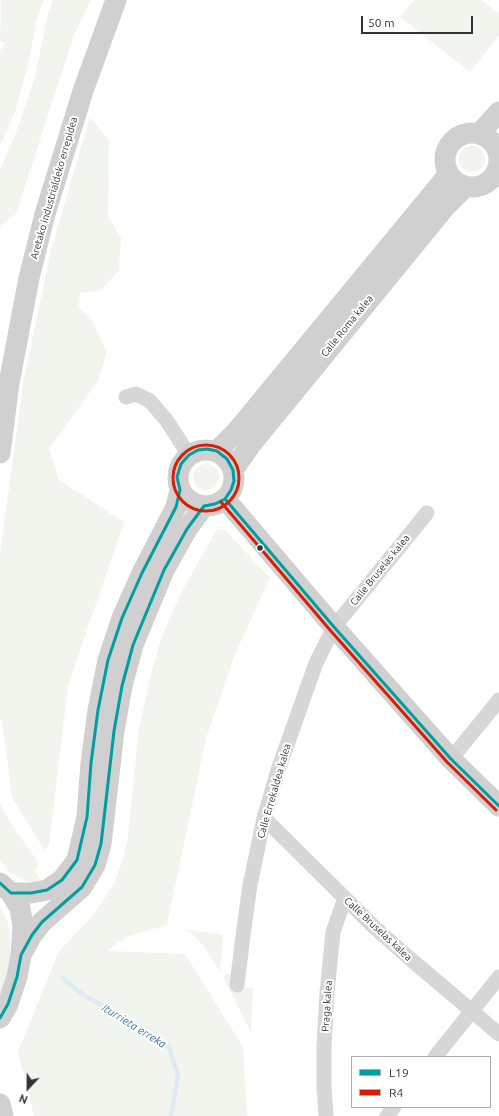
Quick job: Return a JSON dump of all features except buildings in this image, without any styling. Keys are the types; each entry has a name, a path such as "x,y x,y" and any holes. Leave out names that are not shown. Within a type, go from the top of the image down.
{"street":[{"name":"Aretako industrialdeko errepidea","path":"0,384 29,235 73,88 107,0"},
{"name":"Aretako industrialdeko errepidea","path":"0,453 9,383 29,278 45,214 83,91 116,0"},
{"path":"479,134 499,112"},
{"path":"468,133 479,134 497,144 498,167 496,178 476,187 466,186 453,180 445,164 445,153 450,144 458,137 468,133"},
{"name":"Calle Roma kalea","path":"217,451 237,431 449,174"},
{"name":"Calle Roma kalea","path":"233,470 252,443 440,213 466,186"},
{"path":"126,397 136,394 150,401 167,421 189,455"},
{"path":"6,888 31,893 48,890 62,880 77,860 87,817 91,763 98,710 108,660 122,618 142,573 176,507 180,490 177,477 181,464 189,455 198,450 207,449 217,451 227,459 233,470 234,481 231,490 225,499 215,504 204,506 190,501 180,490"},
{"path":"225,499 334,627 451,759 499,806"},
{"path":"21,956 32,935 42,922 82,888 95,865 101,844 114,731 122,686 133,645 164,570 187,529 204,506"},
{"name":"Calle Bruselas kalea","path":"334,627 427,514"},
{"name":"Calle Errekaldea kalea","path":"237,985 250,886 264,818 278,770 316,663 334,627"},
{"path":"451,759 499,700"},
{"name":"Calle Bruselas kalea","path":"264,818 373,926 499,1034"},
{"path":"0,1018 8,1004 17,977 21,956 22,926 20,908 6,888"},
{"name":"Praga kalea","path":"326,1116 324,1047 327,993 333,932 345,898"},
{"path":"436,1056 499,977"},
{"path":"0,1104 3,1116"},
{"path":"387,1116 393,1108"}],"shaded area":[{"path":"1,0 44,0 36,22 29,60 16,109 0,146 0,51 5,43 0,41"},
{"path":"53,0 91,0 74,35 16,214 0,226 0,169 14,138 34,81 48,14"},
{"path":"414,0 482,0 499,13 499,35 470,72 400,17"},
{"path":"90,117 109,140 108,217 121,238 119,270 100,291 80,293 79,308 91,319 107,352 98,381 49,448 59,480 124,522 68,686 49,844 45,851 12,797 2,720 0,719 0,554 24,378 51,250"},
{"path":"472,146 481,150 485,159 481,168 472,172 463,168 459,159 463,150"},
{"path":"206,464 215,468 219,477 215,486 206,490 197,486 193,477 197,468"},
{"path":"220,529 225,530 270,578 235,654 206,738 167,925 128,936 107,951 185,954 243,1047 247,1116 34,1116 18,1052 58,953 95,913 115,882 124,855 128,836 139,729 152,670 162,636 182,591 216,531"},
{"path":"0,804 14,829 39,863 35,871 42,883 25,881 9,872 0,859"},
{"path":"0,907 8,923 10,938 10,966 0,997"},
{"path":"184,929 223,935 220,972 204,946"},
{"path":"225,974 233,974 232,987 253,988 251,1033 224,978"}],"waterway":[{"name":"Iturrieta erreka","path":"63,978 82,994 141,1028 169,1047 178,1075 171,1116"}],"transit line":[{"name":"R4","path":"206,445 219,448 229,455 236,465 239,478 236,491 229,501 219,508 206,511 193,508 183,501 176,491 173,478 176,465 183,455 193,448 206,445"},
{"name":"L19","path":"0,883 11,893 31,893 47,890 62,880 77,860 87,817 91,763 98,710 108,660 122,618 142,573 176,507 180,490 177,477 181,464 189,455 198,450 207,449 217,451 227,459 233,470 234,481 231,490 225,499 215,504 204,506 187,529 164,570 133,645 122,686 114,731 101,844 95,865 82,887 42,922 32,935 21,955 17,977 8,1004 0,1018"},
{"name":"L19","path":"225,499 334,627 451,759 499,806"},
{"name":"R4","path":"221,502 330,630 447,762 496,810"}]}
